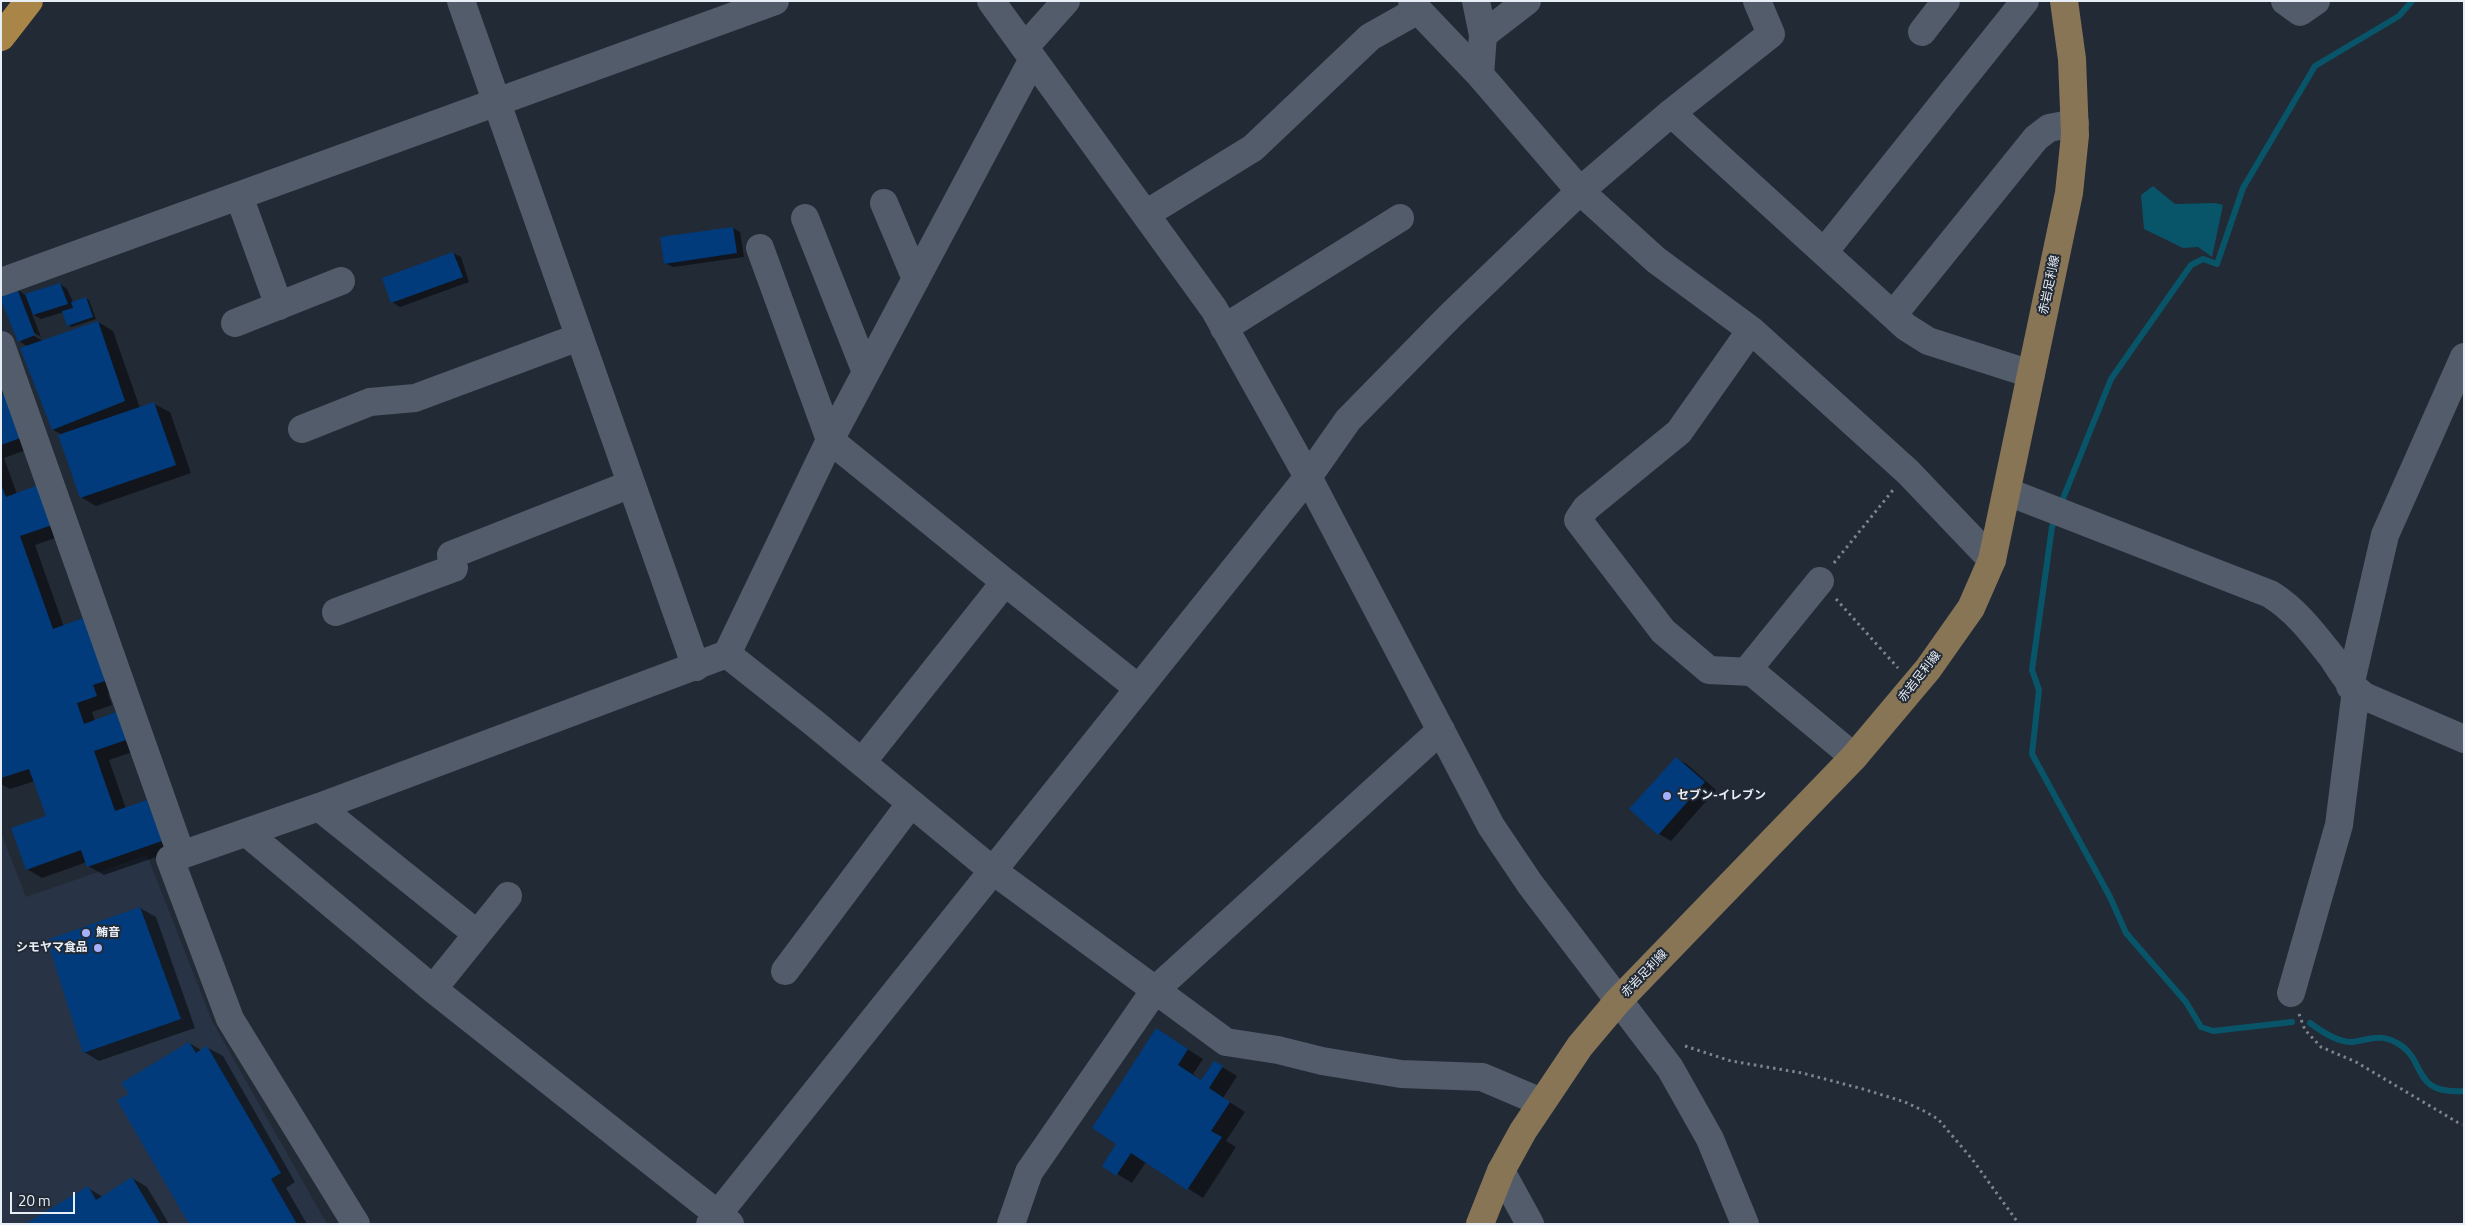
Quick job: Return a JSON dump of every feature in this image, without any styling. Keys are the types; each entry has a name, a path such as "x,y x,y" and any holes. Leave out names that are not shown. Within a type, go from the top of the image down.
{"highway":[{"path":"1,37 28,1"}],"main road":[{"name":"赤岩足利線","path":"1480,1224 1501,1171 1523,1131 1580,1046 1618,1001 1854,757 1914,686 1972,608 1992,560 2008,492 2069,193 2074,123 2072,59 2064,1"}],"street":[{"path":"461,1 696,667"},
{"path":"1,282 775,1"},
{"path":"991,1 1214,309 1308,477 1491,826 1530,884 1670,1068 1710,1139 1745,1224"},
{"path":"356,1224 230,1019 170,858 319,807 727,654 830,440 916,279 1029,53 1066,1"},
{"path":"1476,1 1483,35 1480,76"},
{"path":"1483,35 1527,1"},
{"path":"247,833 434,989 719,1220 992,870 1308,477 1348,420 1450,316 1580,191 1671,113 1772,34 1757,1"},
{"path":"1922,32 1946,1"},
{"path":"1824,252 2025,1"},
{"path":"2285,1 2300,12 2316,1"},
{"path":"1146,214 1253,148 1370,37 1415,6 1480,76 1580,191 1656,260 1751,330 1908,472 1992,560"},
{"path":"1671,113 1906,326 1928,341 2031,374"},
{"path":"1893,314 2036,138 2050,128 2074,123"},
{"path":"239,196 279,306"},
{"path":"884,203 916,279"},
{"path":"805,218 866,372"},
{"path":"1224,328 1400,218"},
{"path":"760,248 830,440 1138,688"},
{"path":"235,323 341,281"},
{"path":"1751,330 1679,432 1586,508 1578,520 1663,631 1709,670 1752,672 1854,757"},
{"path":"300,428 370,402 415,398 579,337"},
{"path":"1,344 181,854"},
{"path":"2291,993 2339,825 2353,688 2385,535 2464,357"},
{"path":"336,612 454,568 451,555 632,484"},
{"path":"2008,492 2270,594 2287,604 2306,624 2353,688 2364,696 2464,739"},
{"path":"1746,672 1820,581"},
{"path":"862,762 1005,582"},
{"path":"727,654 862,762 992,870 1226,1042 1401,1074 1482,1077 1541,1102"},
{"path":"1010,1224 1029,1172 1155,990 1441,730"},
{"path":"785,971 911,803"},
{"path":"319,807 477,934"},
{"path":"434,989 508,896"},
{"path":"1501,1171 1530,1224"}],"path":[{"path":"1908,472 1820,581 1914,686"},
{"path":"2291,993 2305,1030 2321,1048 2356,1062 2462,1125"},
{"path":"1655,1048 1666,1044 1678,1044 1731,1061 1802,1073 1905,1102 1924,1111 1938,1119 1972,1159 2019,1224"}],"shaded area":[{"path":"1,833 26,897 147,855 212,1021 327,1224 1,1224"}],"water":[{"path":"2153,186 2175,204 2215,203 2223,205 2212,257 2198,247 2183,248 2144,229 2141,195"}],"building":[{"path":"733,227 737,253 664,264 660,237"},
{"path":"453,252 463,277 391,303 382,278"},
{"path":"60,283 68,304 33,315 25,294"},
{"path":"17,288 35,335 18,342 1,300 1,294"},
{"path":"86,297 93,317 67,326 62,311 73,308 71,302"},
{"path":"98,321 125,401 52,430 20,348"},
{"path":"7,394 23,437 1,445 1,396"},
{"path":"154,402 176,465 80,498 58,435"},
{"path":"1,485 6,497 38,485 52,525 20,536 53,629 86,617 108,680 93,685 97,696 77,703 84,724 119,711 129,739 94,751 115,811 147,800 162,841 87,867 81,850 26,870 11,828 46,816 29,769 1,778"},
{"name":"セブン-イレブン","path":"1676,757 1705,782 1658,835 1629,809"},
{"path":"140,907 181,1019 83,1053 47,940"},
{"path":"1156,1028 1188,1049 1178,1065 1201,1080 1214,1061 1223,1066 1209,1088 1230,1102 1211,1131 1222,1137 1187,1190 1131,1153 1116,1176 1102,1166 1116,1144 1092,1128"},
{"path":"189,1042 196,1053 207,1046 281,1173 271,1179 297,1224 189,1224 117,1100 129,1094 121,1083"},
{"path":"132,1177 160,1224 25,1224 88,1186 96,1200"}],"waterway":[{"path":"2060,506 2111,379 2191,265 2203,259 2217,264 2243,188 2315,66 2399,16 2412,1"},
{"path":"2055,518 2052,527 2032,670 2039,690 2032,754 2110,897 2126,933 2186,1002 2201,1027 2213,1031 2292,1022"},
{"path":"2310,1023 2341,1041 2352,1042 2380,1038 2391,1040 2407,1050 2427,1082 2435,1088 2447,1091 2464,1091"}],"place":[{"name":"セブン-イレブン","path":"1667,796"},
{"name":"鮪音","path":"86,933"},
{"name":"シモヤマ食品","path":"98,948"}]}
